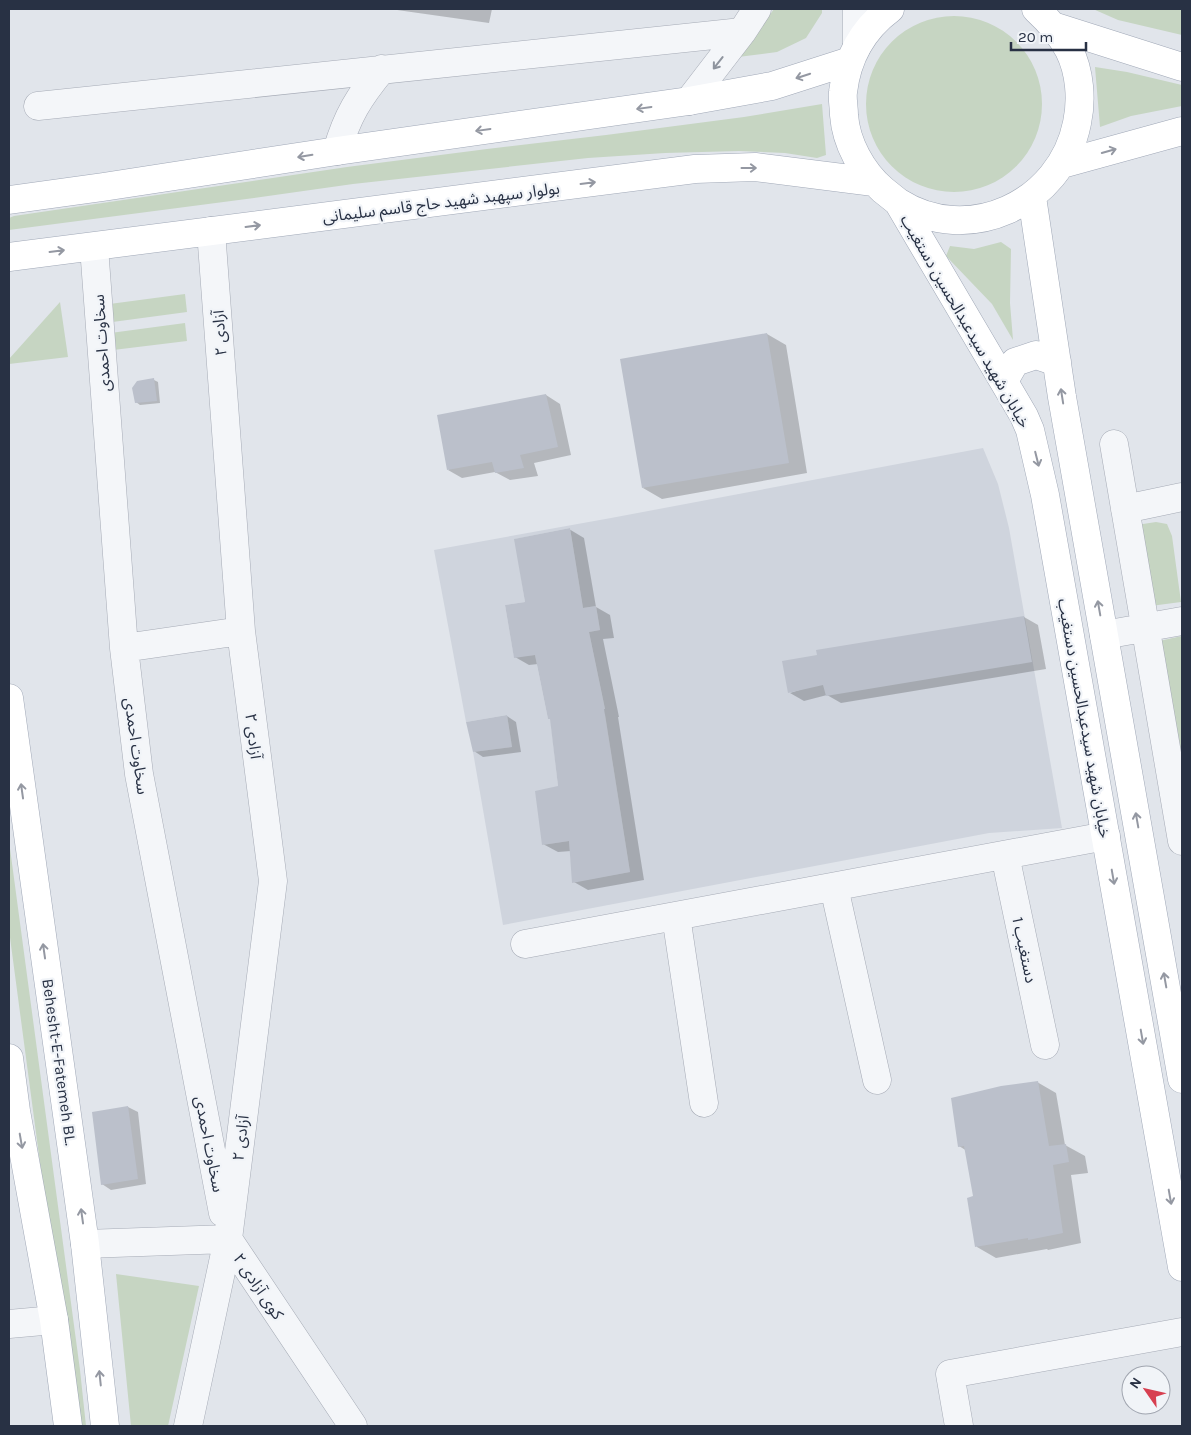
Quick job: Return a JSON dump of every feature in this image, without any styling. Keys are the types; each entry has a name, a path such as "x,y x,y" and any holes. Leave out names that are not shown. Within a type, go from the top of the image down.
{"main road":[{"path":"890,9 877,18 853,54 843,93 845,125 856,156 874,182 898,202 923,214 951,220 980,219 998,214 1032,197 1048,182 1062,164 1074,138 1080,108 1078,79 1069,50 1044,17"},
{"path":"1044,17 1182,67"},
{"path":"9,200 337,151 689,102 772,86 853,54"},
{"path":"1062,164 1182,131"},
{"name":"بولوار سپهبد شهید حاج قاسم سلیمانی","path":"9,257 695,169 755,167 874,182"},
{"name":"خیابان شهید سیدعبدالحسین دستغیب","path":"1032,197 1057,362 1182,1079"},
{"name":"خیابان شهید سیدعبدالحسین دستغیب","path":"898,202 1004,381 1030,430 1046,495 1182,1267"},
{"path":"1004,381 1015,362 1036,355 1057,362"},
{"name":"Behesht-E-Fatemeh BL.","path":"9,698 85,1244 106,1426"},
{"path":"9,1058 12,1110 54,1320 68,1426"}],"street":[{"path":"689,102 742,32 756,9"},
{"path":"853,54 857,9"},
{"path":"38,106 742,32"},
{"path":"337,151 344,128 354,107 366,88 382,70"},
{"name":"آزادی ۲","path":"188,1426 228,1239 272,881 241,632 211,231"},
{"name":"سخاوت احمدی","path":"94,246 124,648 139,774 228,1239"},
{"path":"1114,444 1145,628 1176,762 1182,841"},
{"path":"1124,509 1182,497"},
{"path":"1104,635 1182,621"},
{"path":"124,648 241,632"},
{"path":"525,944 1106,836"},
{"name":"دستغیب 1","path":"1005,855 1045,1045"},
{"path":"834,887 877,1080"},
{"path":"676,916 704,1102"},
{"name":"کوی آزادی ۲","path":"85,1244 228,1239 353,1426"},
{"path":"9,1324 54,1320"},
{"path":"959,1426 950,1374 1182,1332"}],"shaded area":[{"path":"983,448 998,484 1009,528 1062,828 989,833 503,925 473,752 512,747 507,715 466,722 434,550","holes":["570,528 583,608 596,606 600,630 589,632 605,709 548,719 535,655 514,657 505,605 525,602 515,539","605,714 630,872 573,882 569,841 542,845 558,786 551,724"]}],"green space":[{"path":"774,9 822,9 822,13 806,38 777,52 738,57"},
{"path":"1093,9 1182,9 1182,35 1118,20"},
{"path":"963,16 988,22 996,26 1022,48 1036,70 1041,87 1041,121 1036,138 1022,160 1010,172 988,186 971,191 945,192 920,186 912,182 886,160 872,138 867,121 866,95 872,70 876,62 898,36 920,22 937,17"},
{"path":"1095,67 1127,72 1182,85 1182,106 1131,116 1100,127"},
{"path":"822,104 826,155 817,158 785,153 739,151 588,158 353,184 9,230 9,218 14,216 347,167 744,117"},
{"path":"1001,242 1011,249 1010,303 1013,340 992,304 946,256 950,246 974,249"},
{"path":"185,294 187,312 105,323 102,305"},
{"path":"60,302 68,357 9,364 9,359"},
{"path":"185,323 187,341 105,351 103,334"},
{"path":"1156,522 1167,524 1172,536 1181,602 1143,607 1130,526"},
{"path":"1182,636 1182,750 1170,752 1150,643"},
{"path":"9,841 86,1426 75,1426 9,930"},
{"path":"116,1274 199,1286 168,1426 131,1426"}],"building":[{"path":"767,333 789,463 642,488 620,359"},
{"path":"154,378 157,401 135,403 132,388 137,381"},
{"path":"546,394 558,447 520,455 524,468 495,473 492,462 447,470 437,415"},
{"path":"570,528 583,608 596,606 600,630 589,632 605,709 630,872 572,883 569,841 542,845 535,791 558,786 550,719 548,719 535,655 514,658 505,605 525,602 514,539"},
{"path":"1024,616 1032,662 826,696 823,685 788,693 782,661 817,655 816,650"},
{"path":"507,715 512,747 473,752 466,722"},
{"path":"1038,1081 1049,1146 1066,1144 1069,1162 1053,1165 1063,1233 975,1247 967,1198 973,1196 964,1146 958,1147 951,1098 1001,1086"},
{"path":"128,1106 138,1179 101,1185 92,1112"}]}
